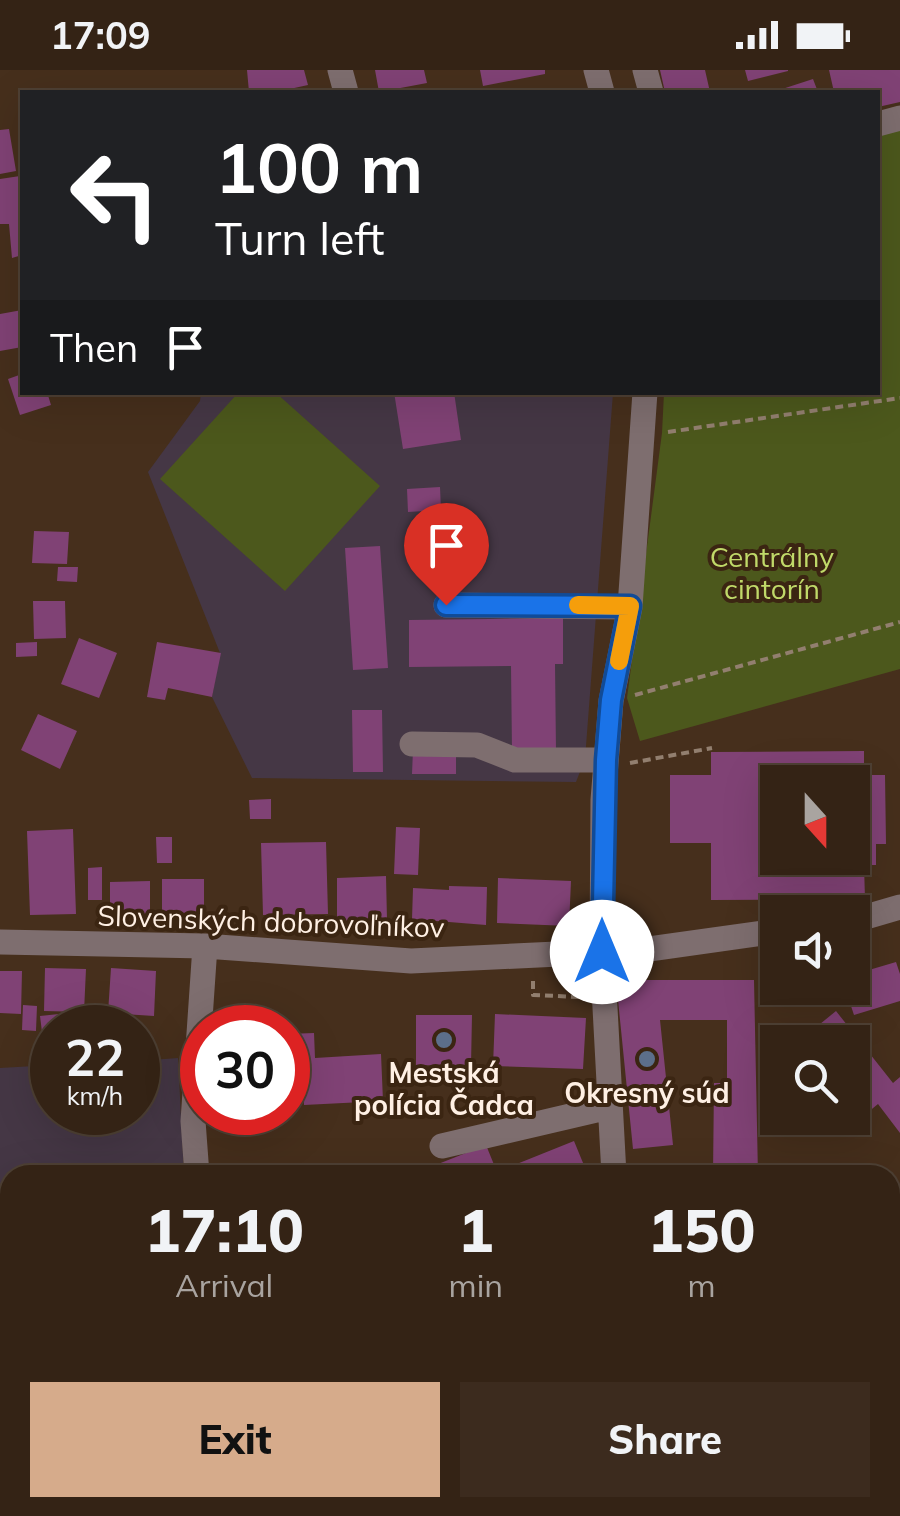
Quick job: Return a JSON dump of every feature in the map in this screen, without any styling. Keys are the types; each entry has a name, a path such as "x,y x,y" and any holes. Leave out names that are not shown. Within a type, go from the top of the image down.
{"street":[{"path":"613,1165 602,952 605,763 611,700 630,606 645,395"},
{"path":"446,605 630,606"},
{"path":"412,744 477,745 515,760 605,763"},
{"path":"870,916 900,907"},
{"name":"Slovenských dobrovoľníkov","path":"0,942 205,946 411,961 602,952 760,934"},
{"path":"196,1165 193,1121 205,946"},
{"path":"442,1146 609,1107"}],"path":[{"path":"644,436 900,398"},
{"path":"611,700 900,622"},
{"path":"605,763 712,748"},
{"path":"534,972 533,995 604,998"}],"shaded area":[{"path":"201,395 613,395 585,759 576,782 252,778 212,697 220,653 148,472"},
{"path":"178,1058 183,1165 0,1165 0,1068 30,1066 30,1135 160,1135 160,1059"}],"green space":[{"name":"Centrálny cintorín","path":"900,128 900,669 640,741 627,698 664,395 880,395 880,133"},
{"path":"236,395 278,395 380,486 285,591 160,479"}],"building":[{"path":"247,70 304,70 308,85 285,90 249,90"},
{"path":"375,70 424,70 427,83 379,90"},
{"path":"480,70 545,70 545,74 483,86"},
{"path":"660,70 705,70 710,90 665,90"},
{"path":"745,70 788,70 788,71 748,81"},
{"path":"829,70 900,70 900,102 880,107 880,90 834,90"},
{"path":"813,79 817,90 779,90"},
{"path":"9,129 16,171 0,174 0,130"},
{"path":"20,176 20,256 12,258 9,224 0,224 0,179"},
{"path":"20,310 20,347 0,351 0,314"},
{"path":"20,375 20,395 48,395 51,405 20,415 8,379"},
{"path":"394,395 454,395 461,440 403,449"},
{"path":"440,487 441,510 408,512 407,489"},
{"path":"34,531 69,532 67,564 32,563"},
{"path":"380,546 388,668 353,670 345,548"},
{"path":"58,567 78,567 77,582 57,581"},
{"path":"33,601 65,601 66,638 34,639"},
{"path":"563,618 563,664 555,664 556,752 512,752 511,666 409,667 409,620"},
{"path":"79,638 117,653 99,698 61,684"},
{"path":"37,642 37,656 16,657 16,643"},
{"path":"157,642 221,653 212,697 168,688 165,700 147,697"},
{"path":"352,710 382,710 383,772 353,772"},
{"path":"38,714 77,731 60,769 21,750"},
{"path":"413,750 456,751 456,774 412,774"},
{"path":"864,751 864,765 760,765 760,875 864,875 865,895 760,895 760,900 711,900 711,843 670,843 670,775 711,775 711,752"},
{"path":"870,775 885,775 886,844 876,844 876,865 870,865"},
{"path":"271,799 271,819 250,819 249,800"},
{"path":"396,827 420,828 418,875 394,874"},
{"path":"73,829 76,914 30,915 27,831"},
{"path":"156,837 172,837 172,863 157,863"},
{"path":"326,842 328,914 263,915 261,843"},
{"path":"102,867 102,900 88,900 88,868"},
{"path":"386,876 387,920 337,921 337,878"},
{"path":"498,878 571,881 569,926 497,923"},
{"path":"162,879 204,879 204,918 162,919"},
{"path":"150,881 150,918 110,918 110,882"},
{"path":"449,886 487,887 486,925 412,919 413,888 449,890"},
{"path":"896,962 900,1001 854,1015 851,1005 870,1005 870,970"},
{"path":"45,968 86,969 84,1005 44,1005"},
{"path":"111,968 156,971 154,1005 109,1005"},
{"path":"0,971 22,971 21,1014 0,1013"},
{"path":"616,980 754,980 758,1165 713,1165 714,1083 727,1083 727,1020 660,1020 673,1145 633,1149"},
{"path":"23,1005 30,1006 30,1031 22,1030"},
{"path":"836,1011 847,1025 819,1025"},
{"path":"495,1014 586,1018 583,1069 493,1066"},
{"name":"Mestská polícia Čadca","path":"416,1015 472,1015 471,1066 416,1065"},
{"path":"310,1033 314,1033 315,1058 381,1054 383,1101 310,1105"},
{"path":"870,1054 893,1083 900,1077 900,1133 878,1104 870,1111"},
{"path":"574,1141 584,1165 514,1165"},
{"path":"486,1145 494,1165 436,1165"}],"slow traffic":[{"path":"578,605 630,606 619,661"}],"place":[{"name":"Mestská polícia Čadca","path":"444,1040"},
{"name":"Okresný súd","path":"647,1059"}],"route":[{"path":"446,605 630,606 611,700 606,760 602,952"}]}
